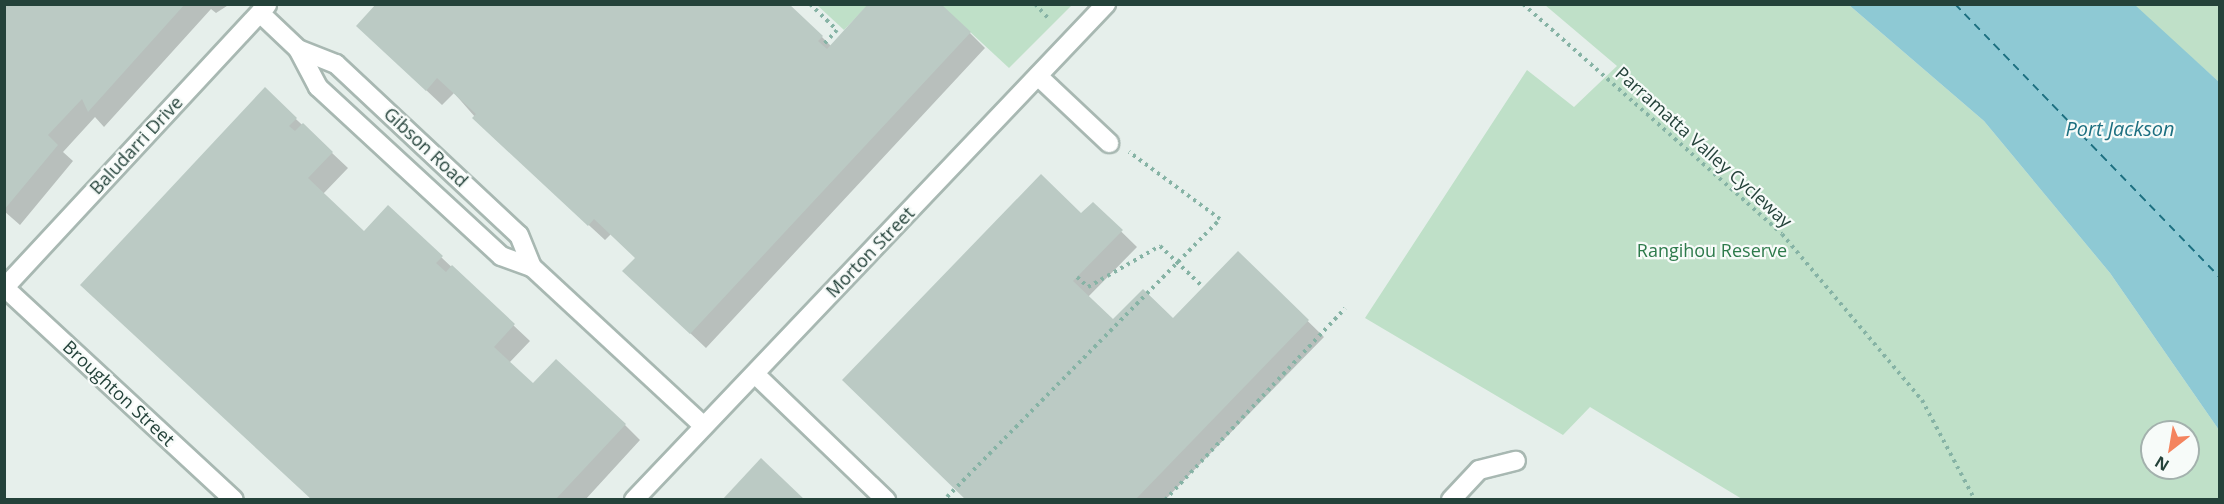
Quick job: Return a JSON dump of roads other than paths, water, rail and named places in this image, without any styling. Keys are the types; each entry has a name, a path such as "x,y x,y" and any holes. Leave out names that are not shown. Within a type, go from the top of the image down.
{"street":[{"name":"Morton Street","path":"634,500 1106,4"},
{"name":"Gibson Road","path":"264,9 298,49 318,87 501,256 532,267 704,426"},
{"name":"Baludarri Drive","path":"5,287 264,9"},
{"name":"Gibson Road","path":"298,49 336,64 519,235 532,267"},
{"path":"1038,76 1116,145"},
{"name":"Broughton Street","path":"5,287 234,500"},
{"path":"755,374 886,500"},
{"path":"1451,500 1479,470 1516,460"}],"water":[{"name":"Port Jackson","path":"1849,5 2135,5 2219,82 2219,430 2110,273 1984,121"}],"park label":[{"name":"Rangihou Reserve","path":"1712,250"}]}
